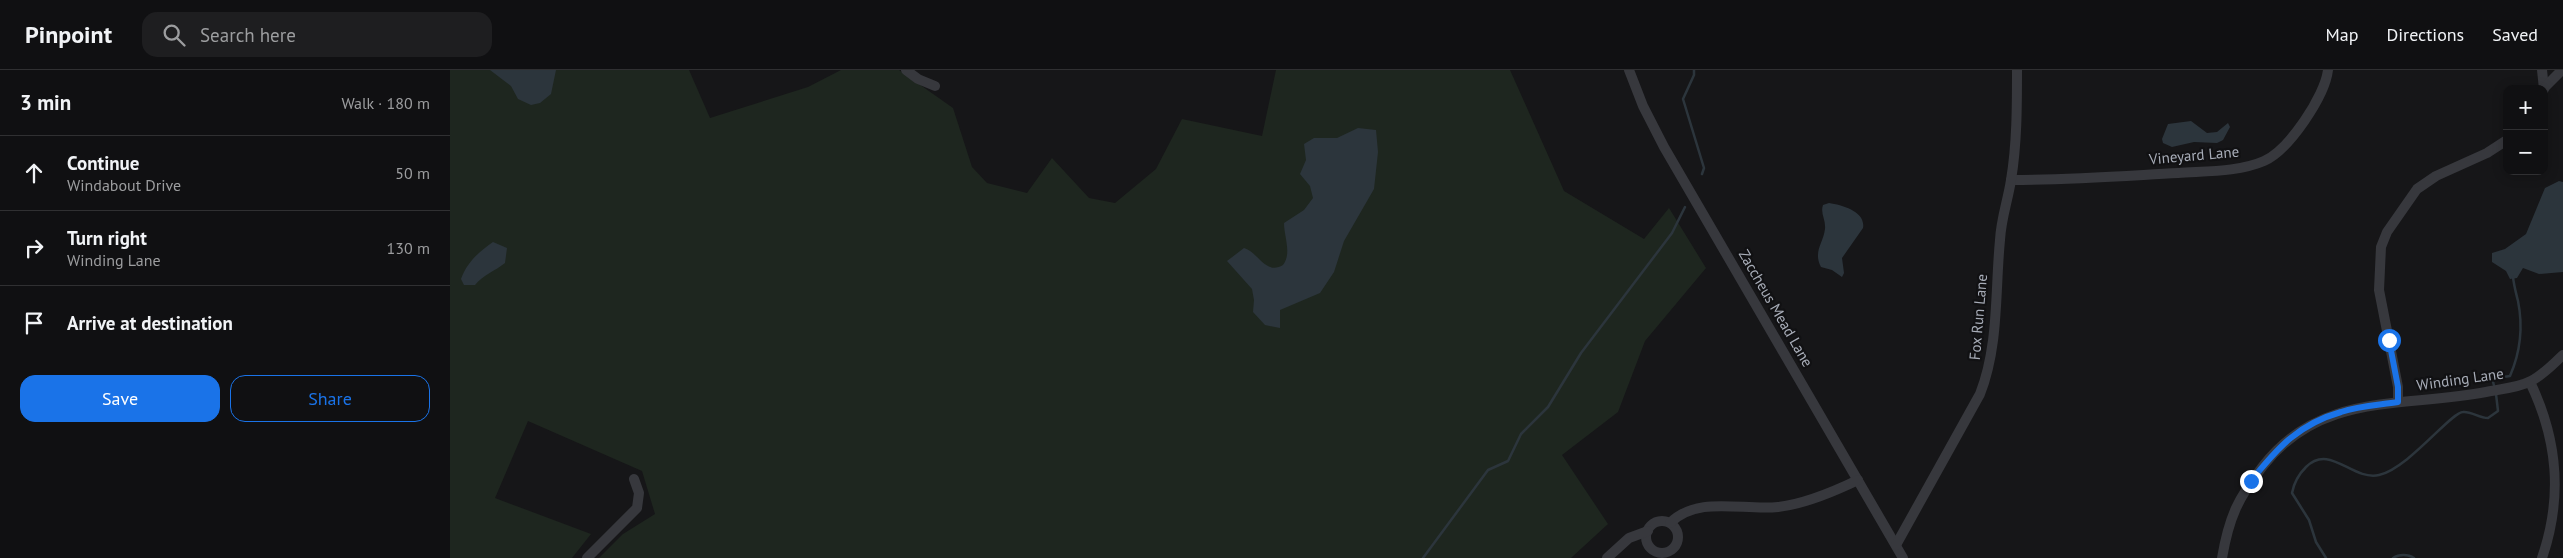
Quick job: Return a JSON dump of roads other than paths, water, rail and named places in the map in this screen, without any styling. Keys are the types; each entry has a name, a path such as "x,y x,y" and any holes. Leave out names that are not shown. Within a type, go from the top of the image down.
{"street":[{"path":"906,70 918,79 935,86"},
{"name":"Zaccheus Mead Lane","path":"1629,70 1643,106 1664,147 1903,558"},
{"name":"Fox Run Lane","path":"1896,545 1980,394 1986,377 1991,354 2000,232 2011,180 2017,111 2017,70"},
{"name":"Vineyard Lane","path":"2011,180 2217,170 2264,161 2275,155 2286,144 2307,115 2327,79 2328,70"},
{"path":"2542,70 2544,85"},
{"path":"2547,85 2562,70"},
{"path":"2398,402 2398,387 2379,290 2381,247 2387,232 2416,190 2436,176 2487,153 2503,143"},
{"name":"Winding Lane","path":"2222,558 2226,533 2239,499 2270,456 2286,440 2302,428 2342,411 2398,402 2485,392 2530,382 2563,355"},
{"path":"2530,382 2549,427 2556,458 2551,535 2542,558"},
{"path":"587,558 637,508 639,493 634,479"},
{"path":"1670,523 1682,513 1703,508 1779,507 1832,492 1858,480"},
{"path":"1607,558 1629,538 1648,531 1655,523 1660,521 1670,523 1678,535 1678,541 1671,551 1664,553 1651,549 1646,540 1648,531"}],"waterway":[{"path":"1694,70 1694,75 1683,99 1704,168 1702,174"},
{"path":"1423,558 1488,470 1508,461 1521,434 1548,407 1581,353 1672,233 1685,207"},
{"path":"2495,389 2493,382 2497,378 2510,376 2518,349 2520,320 2513,277"},
{"path":"2326,558 2316,542 2309,520 2292,493 2297,479 2306,467 2315,461 2324,459 2360,473 2379,475 2391,470 2416,452 2457,414 2466,412 2488,418 2498,411 2496,394"},
{"path":"2393,558 2404,555 2414,558"}]}
